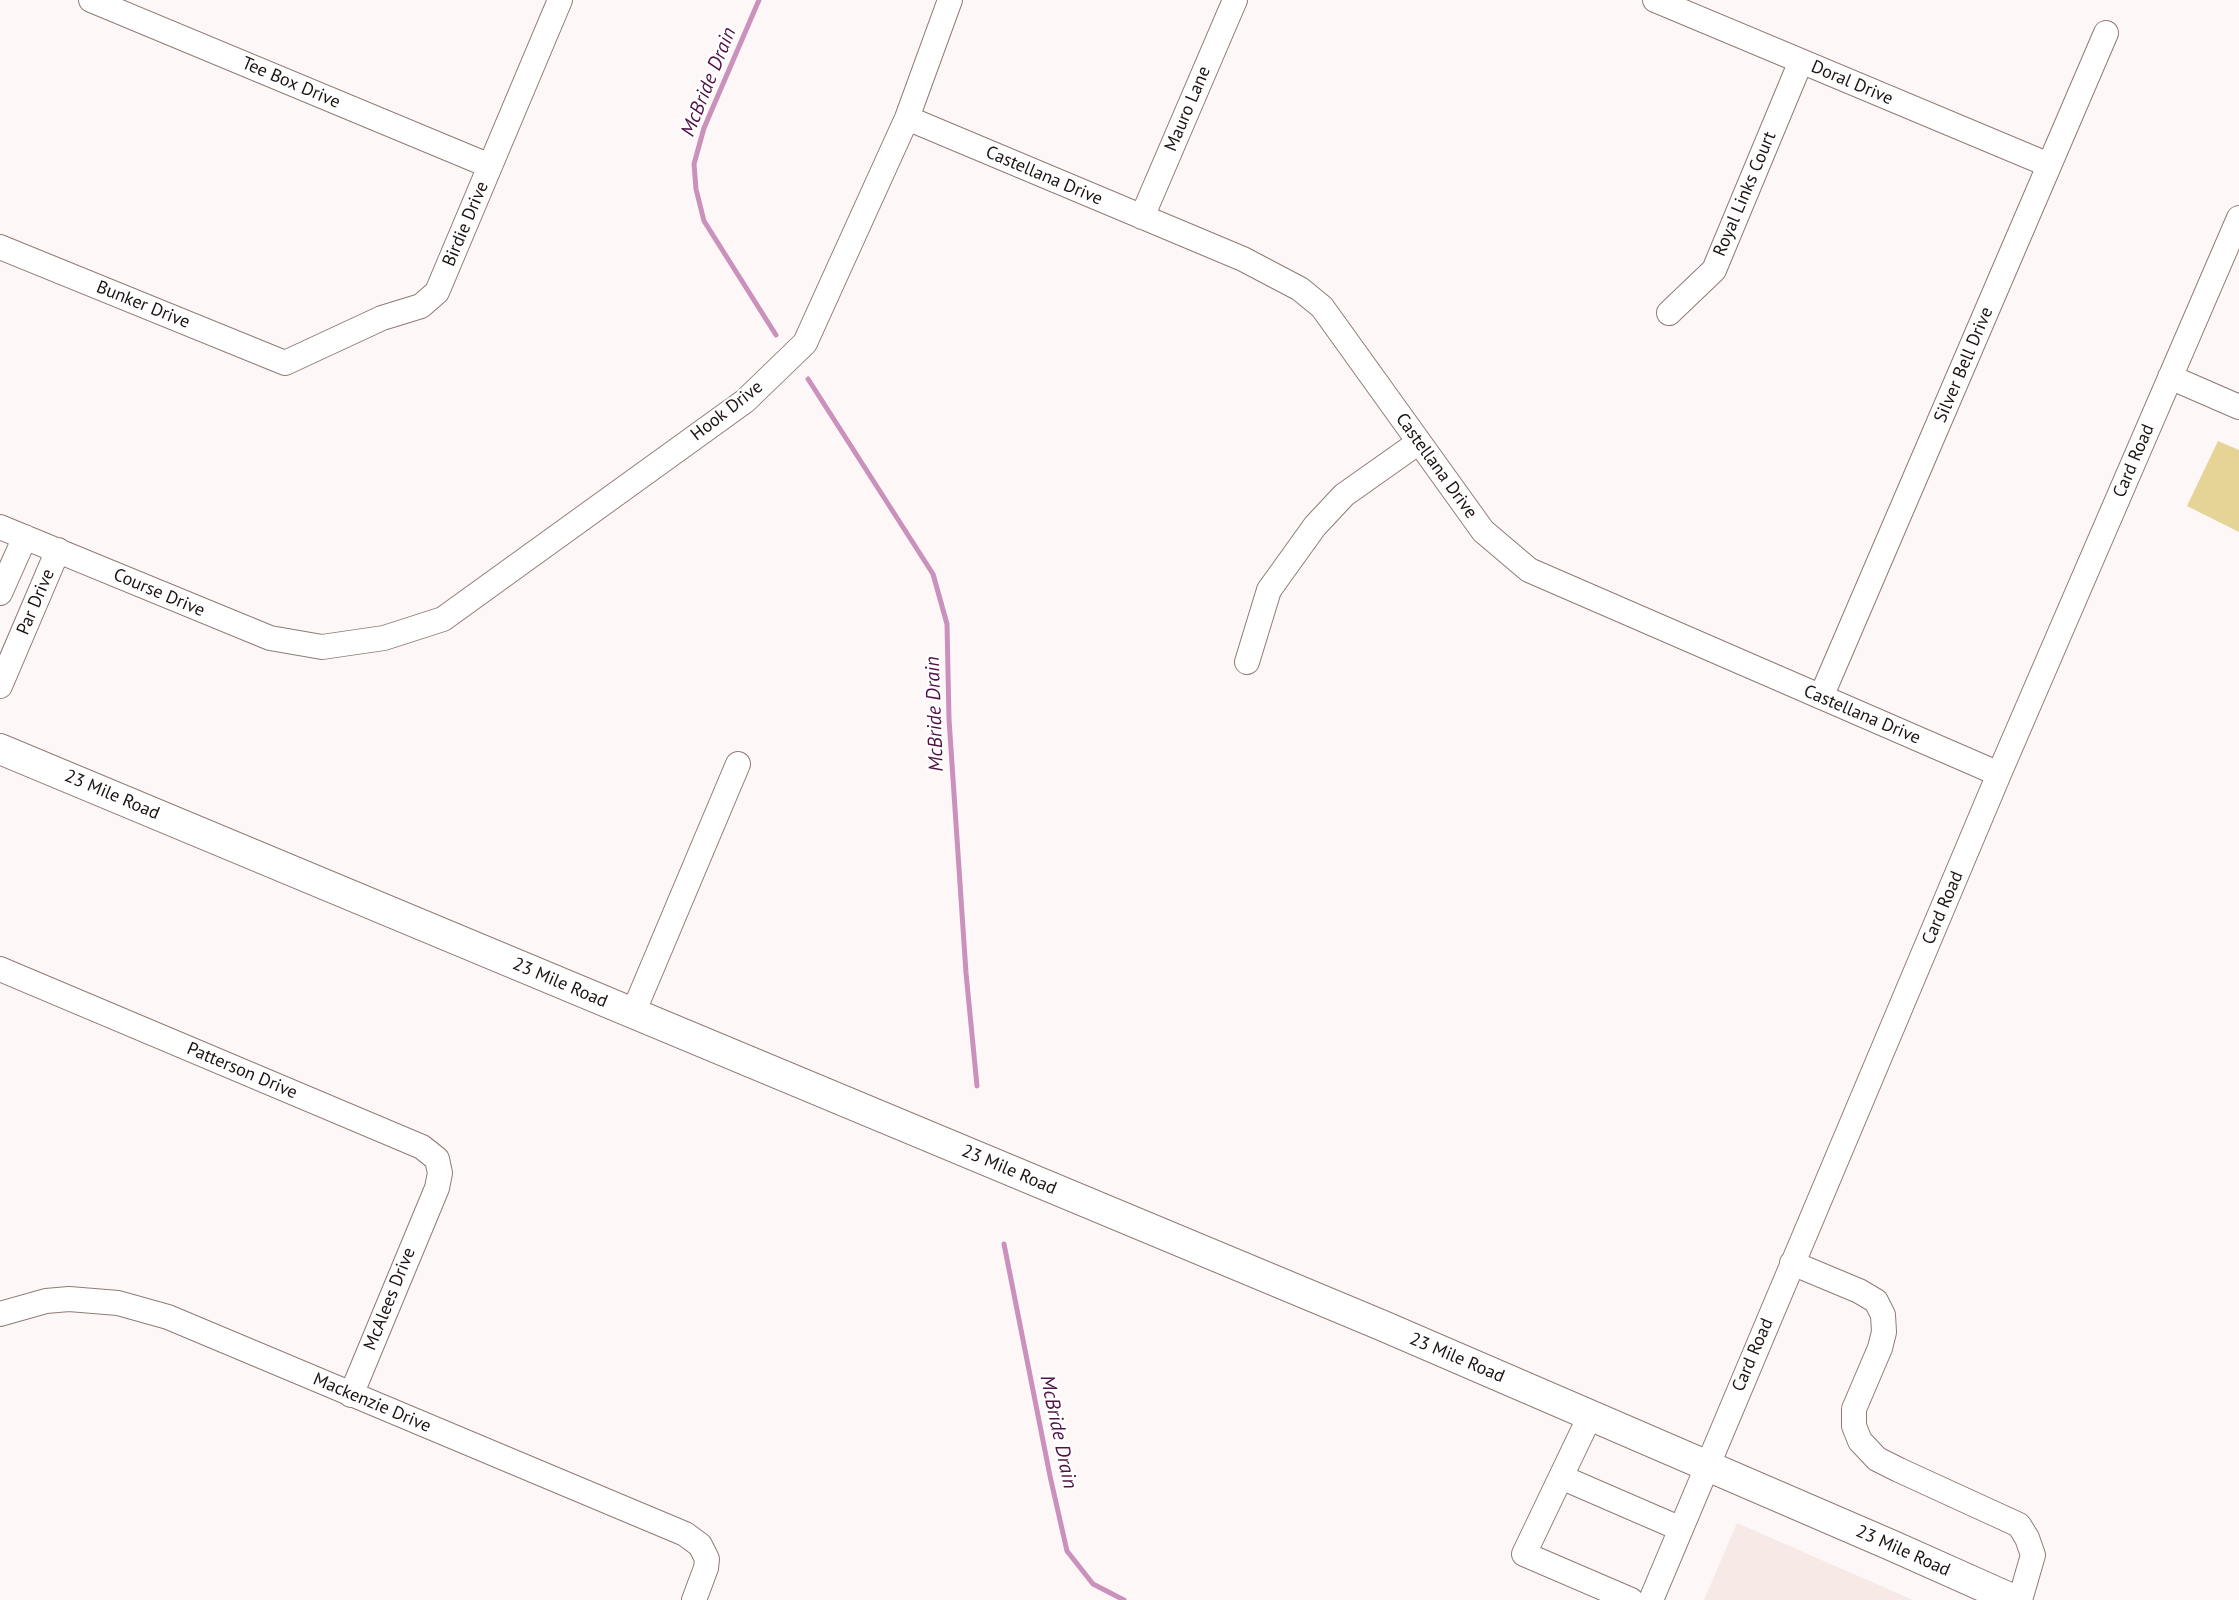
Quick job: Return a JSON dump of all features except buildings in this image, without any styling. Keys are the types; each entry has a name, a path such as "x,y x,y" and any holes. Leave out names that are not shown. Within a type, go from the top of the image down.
{"main road":[{"name":"23 Mile Road","path":"0,748 1359,1316 2014,1600"}],"street":[{"name":"Tee Box Drive","path":"91,0 490,166"},
{"name":"Birdie Drive","path":"285,363 382,318 421,306 437,292 560,0"},
{"name":"Hook Drive","path":"322,647 384,638 443,619 745,401 805,343 907,118 950,0"},
{"name":"Mauro Lane","path":"1142,217 1235,0"},
{"name":"Doral Drive","path":"1655,0 2049,165"},
{"name":"Silver Bell Drive","path":"1821,697 2106,33"},
{"name":"Royal Links Court","path":"1668,313 1714,270 1801,61"},
{"name":"Castellana Drive","path":"907,118 1243,259 1300,289 1322,307 1483,531 1529,570 1999,774"},
{"name":"Card Road","path":"1651,1600 1999,774 2239,218"},
{"name":"Bunker Drive","path":"0,247 285,363"},
{"path":"2170,377 2239,408"},
{"path":"1247,662 1269,591 1315,526 1344,495 1419,442"},
{"name":"Course Drive","path":"0,526 270,638 322,647"},
{"name":"Par Drive","path":"0,593 25,537"},
{"name":"Par Drive","path":"0,686 58,550"},
{"path":"633,1013 738,764"},
{"name":"Patterson Drive","path":"0,969 422,1147 437,1159 440,1167 437,1188 429,1203"},
{"name":"McAlees Drive","path":"351,1395 429,1203"},
{"path":"1792,1263 1859,1291 1875,1301 1883,1315 1884,1332 1880,1348 1854,1409 1854,1426 1860,1441 1877,1459 2019,1525 2033,1555 2020,1600"},
{"name":"Mackenzie Drive","path":"0,1314 46,1301 69,1299 118,1303 168,1317 685,1534 694,1539 705,1552 707,1559 703,1578 694,1600"},
{"path":"1590,1416 1524,1554 1631,1600"},
{"path":"1561,1477 1681,1529"}],"shaded area":[{"path":"2218,441 2239,450 2239,532 2187,506"},
{"path":"1737,1523 1913,1600 1704,1600"}],"waterway":[{"name":"McBride Drain","path":"759,0 704,128 694,164 696,189 704,221 776,335"},
{"name":"McBride Drain","path":"808,379 933,574 947,624 949,719 966,973 977,1086"},
{"name":"McBride Drain","path":"1004,1244 1067,1551 1093,1584 1124,1600"}]}
